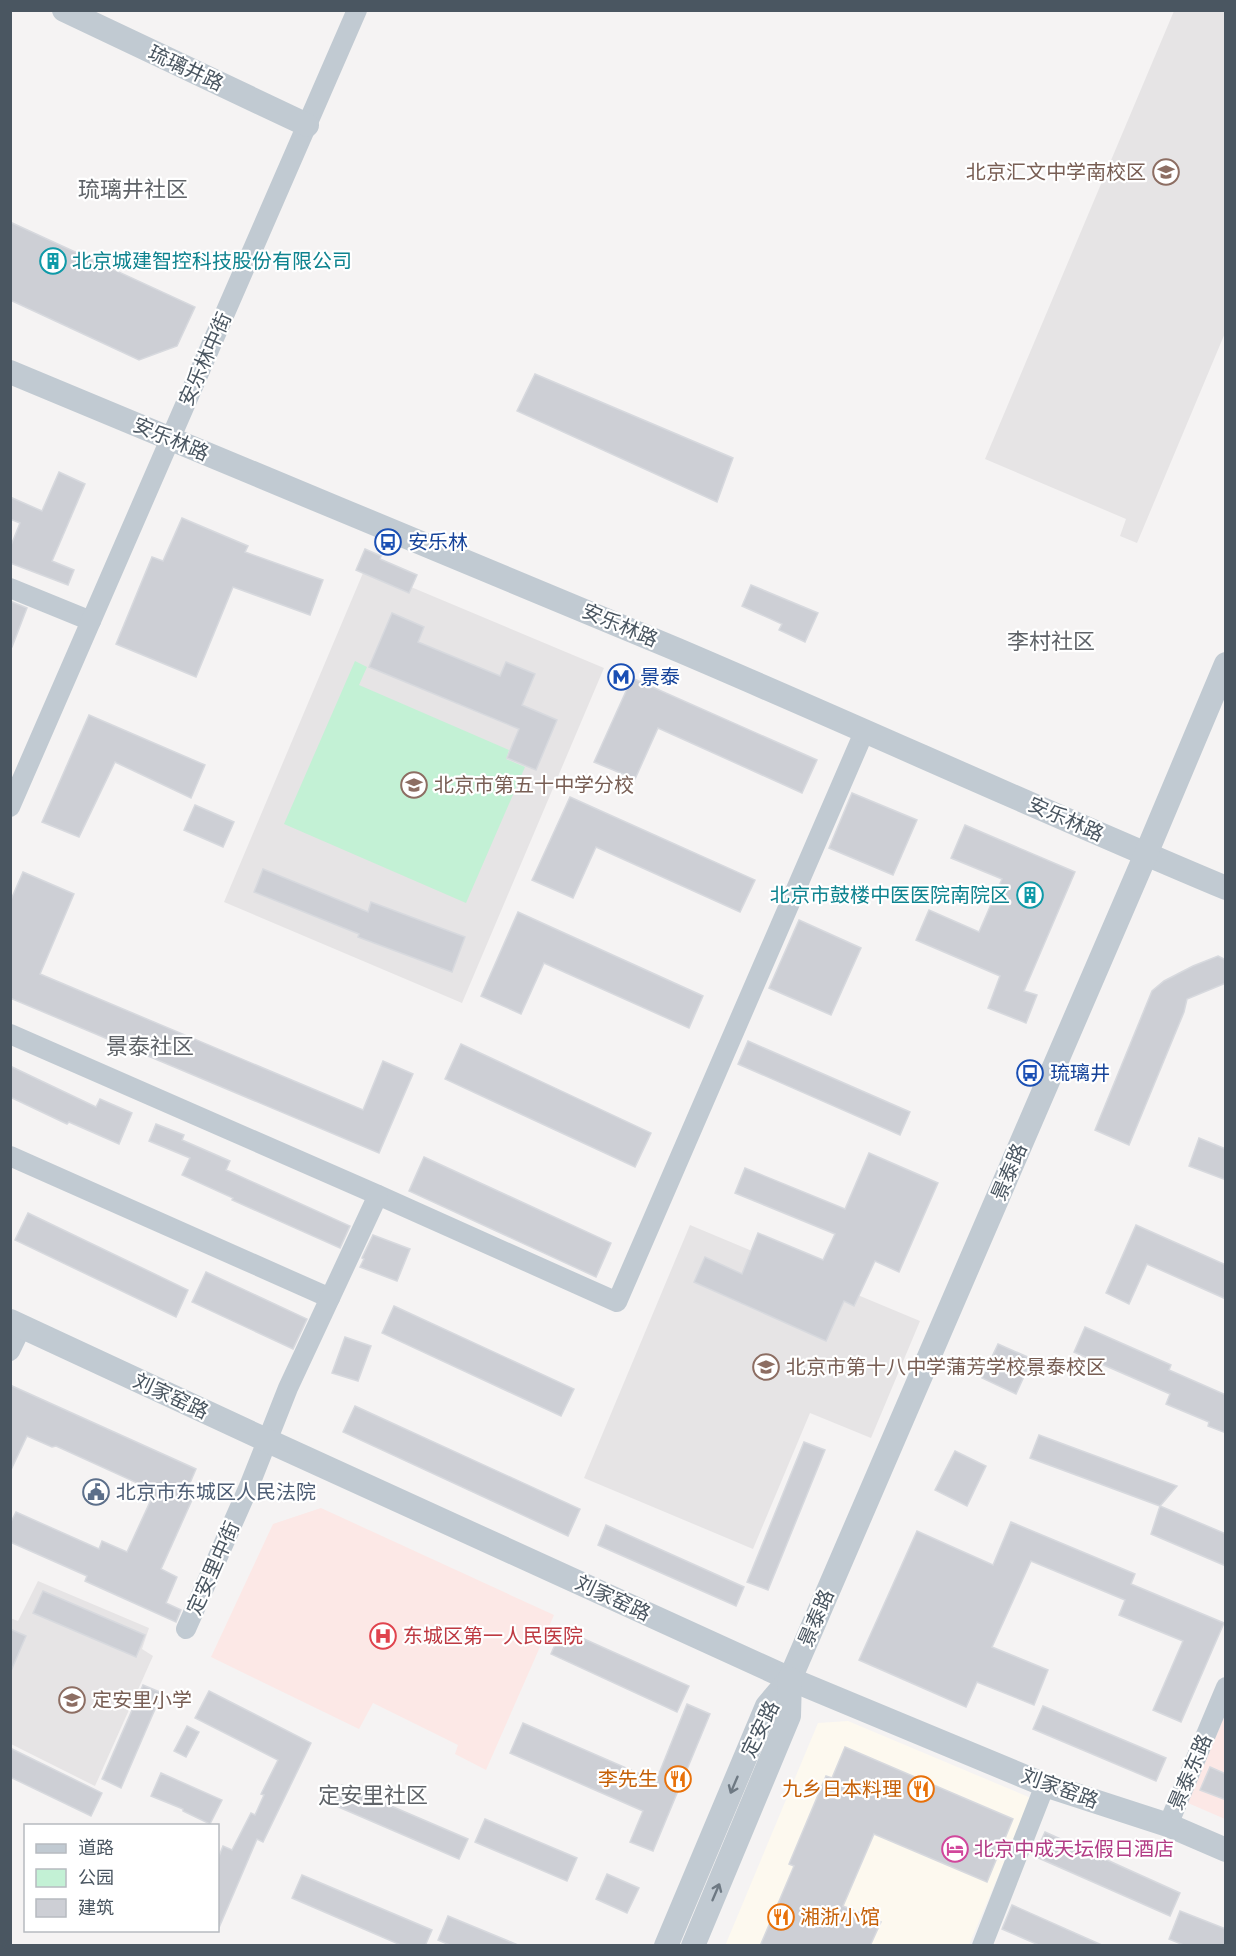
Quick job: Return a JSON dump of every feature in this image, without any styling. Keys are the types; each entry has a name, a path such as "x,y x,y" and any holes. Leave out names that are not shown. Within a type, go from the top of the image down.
{"street":[{"name":"琉璃井路","path":"64,10 307,125"},
{"name":"安乐林中街","path":"10,807 357,10"},
{"name":"安乐林路","path":"10,372 170,440 517,581 1226,888"},
{"path":"10,588 91,621"},
{"name":"景泰路","path":"790,1679 1226,664"},
{"path":"10,1034 378,1194 616,1302 864,730"},
{"path":"10,1156 330,1298"},
{"name":"定安里中街","path":"186,1629 250,1484 266,1440 378,1194"},
{"path":"10,1351 16,1323"},
{"name":"刘家窑路","path":"16,1323 266,1440 790,1679 1045,1785 1168,1825 1226,1850"},
{"name":"定安路","path":"666,1946 767,1706 790,1679"},
{"name":"定安路","path":"693,1946 789,1716 790,1679"},
{"name":"景泰东路","path":"1168,1825 1226,1687"},
{"path":"981,1946 1045,1785"}],"shaded area":[{"name":"北京汇文中学南校区","path":"1174,11 1225,11 1225,333 1137,543 1120,536 1126,519 985,459"},
{"name":"北京市第五十中学分校","path":"363,573 408,593 411,587 604,668 462,1003 224,902"},
{"name":"北京市第十八中学蒲芳学校景泰校区","path":"690,1225 920,1321 871,1438 810,1413 753,1549 584,1478"},
{"name":"东城区第一人民医院","path":"321,1508 554,1615 486,1770 455,1754 458,1745 373,1703 359,1729 211,1657 273,1524"},
{"name":"定安里小学","path":"38,1581 149,1628 142,1649 153,1656 95,1786 11,1744 10,1618 18,1621"},
{"path":"1225,1715 1225,1819 1188,1803"},
{"path":"848,1721 1031,1798 969,1945 725,1946 818,1723"}],"green space":[{"path":"355,661 367,667 359,685 509,750 506,759 525,767 466,903 284,824"}],"building":[{"name":"北京城建智控科技股份有限公司","path":"10,222 195,307 177,346 139,360 10,300"},
{"path":"535,374 733,458 717,502 517,411"},
{"path":"59,472 85,484 52,561 74,570 68,585 10,563 10,548 20,523 10,519 10,497 42,511"},
{"path":"182,518 248,546 245,552 323,580 310,615 233,587 196,677 116,644 152,557 163,561"},
{"path":"365,549 381,556 380,559 417,575 409,593 356,570"},
{"path":"751,585 818,613 805,642 779,630 782,624 742,606"},
{"path":"10,601 27,608 12,647 10,647"},
{"path":"392,613 424,627 418,642 500,676 506,662 535,674 522,705 557,720 536,770 507,758 519,729 369,667"},
{"path":"632,678 817,760 802,793 658,728 635,779 594,762"},
{"path":"89,715 205,765 191,798 115,762 79,837 42,822"},
{"path":"852,793 917,820 893,875 829,848"},
{"path":"570,797 755,880 740,912 596,847 573,898 532,880"},
{"path":"195,805 234,822 223,847 184,830"},
{"name":"北京市鼓楼中医医院南院区","path":"965,825 1075,872 1024,991 1037,995 1026,1023 988,1008 1000,976 916,940 929,910 979,932 1002,879 951,858"},
{"path":"263,869 368,912 371,902 465,937 452,972 358,937 359,934 254,892"},
{"path":"23,872 74,894 40,974 363,1110 383,1061 413,1074 379,1153 10,998 10,902"},
{"path":"518,912 703,996 689,1028 544,963 521,1014 481,996"},
{"path":"799,920 861,948 831,1015 769,988"},
{"path":"1218,956 1226,960 1226,983 1187,999 1184,1012 1129,1145 1095,1130 1152,991 1164,981"},
{"path":"748,1041 910,1112 900,1135 738,1064"},
{"path":"461,1044 651,1133 635,1167 445,1079"},
{"path":"10,1066 96,1107 100,1099 132,1113 119,1144 69,1122 67,1124 10,1097"},
{"path":"156,1124 184,1135 182,1140 230,1161 226,1170 350,1226 340,1248 182,1175 190,1158 149,1141"},
{"path":"1199,1138 1226,1149 1226,1180 1189,1166"},
{"path":"869,1153 938,1183 899,1272 875,1261 854,1306 844,1301 826,1341 694,1282 705,1257 742,1274 758,1233 823,1260 835,1234 735,1193 745,1168 845,1209"},
{"path":"424,1157 611,1243 596,1277 409,1191"},
{"path":"28,1213 188,1290 176,1317 15,1240"},
{"path":"1136,1225 1226,1265 1226,1299 1147,1264 1129,1304 1106,1293"},
{"path":"373,1235 410,1249 397,1281 360,1267"},
{"path":"206,1272 307,1319 293,1349 192,1302"},
{"path":"394,1306 574,1389 561,1416 382,1333"},
{"path":"1085,1327 1171,1365 1169,1370 1226,1395 1226,1433 1208,1426 1209,1422 1166,1404 1170,1394 1074,1352"},
{"path":"345,1337 371,1346 358,1381 332,1373"},
{"path":"998,1344 1032,1359 1016,1394 982,1378"},
{"path":"10,1385 196,1469 184,1497 192,1500 161,1569 177,1577 166,1603 181,1610 176,1622 85,1581 87,1576 10,1542 10,1524 16,1512 99,1549 102,1541 127,1552 155,1491 56,1446 52,1447 27,1436 10,1472"},
{"path":"355,1406 580,1509 568,1536 343,1432"},
{"path":"1039,1435 1177,1486 1160,1506 1030,1458"},
{"path":"804,1442 825,1450 768,1590 747,1582"},
{"path":"955,1451 986,1466 967,1506 935,1490"},
{"path":"1160,1506 1226,1534 1226,1566 1151,1534"},
{"path":"1011,1522 1135,1574 1131,1584 1224,1623 1181,1722 1153,1710 1183,1641 1119,1615 1125,1600 1031,1561 992,1647 1048,1670 1034,1705 977,1682 966,1707 859,1660 917,1531 993,1565"},
{"path":"606,1525 744,1587 736,1606 598,1545"},
{"path":"43,1591 145,1635 136,1657 33,1613"},
{"path":"10,1629 26,1636 11,1671 10,1671"},
{"path":"562,1629 689,1686 677,1712 551,1654"},
{"path":"143,1685 162,1693 121,1788 102,1779"},
{"path":"209,1691 311,1743 263,1842 257,1839 219,1928 219,1856 223,1846 232,1850 251,1813 255,1815 264,1795 261,1794 278,1760 195,1718"},
{"path":"687,1704 710,1714 653,1851 630,1842 643,1811 510,1753 523,1723 656,1781"},
{"path":"1043,1706 1166,1758 1156,1781 1033,1729"},
{"path":"187,1726 199,1732 186,1757 174,1751"},
{"name":"北京中成天坛假日酒店","path":"845,1747 1013,1819 987,1882 874,1834 843,1906 881,1922 870,1946 760,1946 794,1866 789,1864 826,1776 832,1778"},
{"path":"10,1748 102,1793 91,1816 10,1777"},
{"path":"1210,1767 1226,1774 1226,1800 1200,1790"},
{"path":"161,1773 222,1800 210,1824 183,1809 151,1796"},
{"path":"342,1785 468,1839 459,1859 334,1805"},
{"path":"485,1819 577,1858 567,1881 475,1842"},
{"path":"1045,1832 1180,1893 1170,1916 1034,1856"},
{"path":"607,1874 639,1888 627,1913 596,1899"},
{"path":"302,1875 432,1930 425,1946 403,1946 292,1898"},
{"path":"1012,1905 1104,1946 1041,1946 1002,1929"},
{"path":"1180,1911 1226,1929 1226,1946 1186,1946 1169,1939"},
{"path":"448,1916 518,1946 452,1946 438,1940"}],"place":[{"name":"北京汇文中学南校区","path":"1166,172"},
{"name":"北京城建智控科技股份有限公司","path":"53,261"},
{"name":"安乐林","path":"388,542"},
{"name":"景泰","path":"621,677"},
{"name":"北京市第五十中学分校","path":"414,785"},
{"name":"北京市鼓楼中医医院南院区","path":"1030,895"},
{"name":"琉璃井","path":"1030,1073"},
{"name":"北京市第十八中学蒲芳学校景泰校区","path":"766,1367"},
{"name":"北京市东城区人民法院","path":"96,1492"},
{"name":"东城区第一人民医院","path":"383,1636"},
{"name":"定安里小学","path":"72,1700"},
{"name":"李先生","path":"678,1779"},
{"name":"九乡日本料理","path":"921,1789"},
{"name":"北京中成天坛假日酒店","path":"955,1849"},
{"name":"湘浙小馆","path":"781,1917"}],"district":[{"name":"琉璃井社区","path":"133,189"},
{"name":"李村社区","path":"1051,641"},
{"name":"景泰社区","path":"150,1046"},
{"name":"定安里社区","path":"373,1795"}]}
